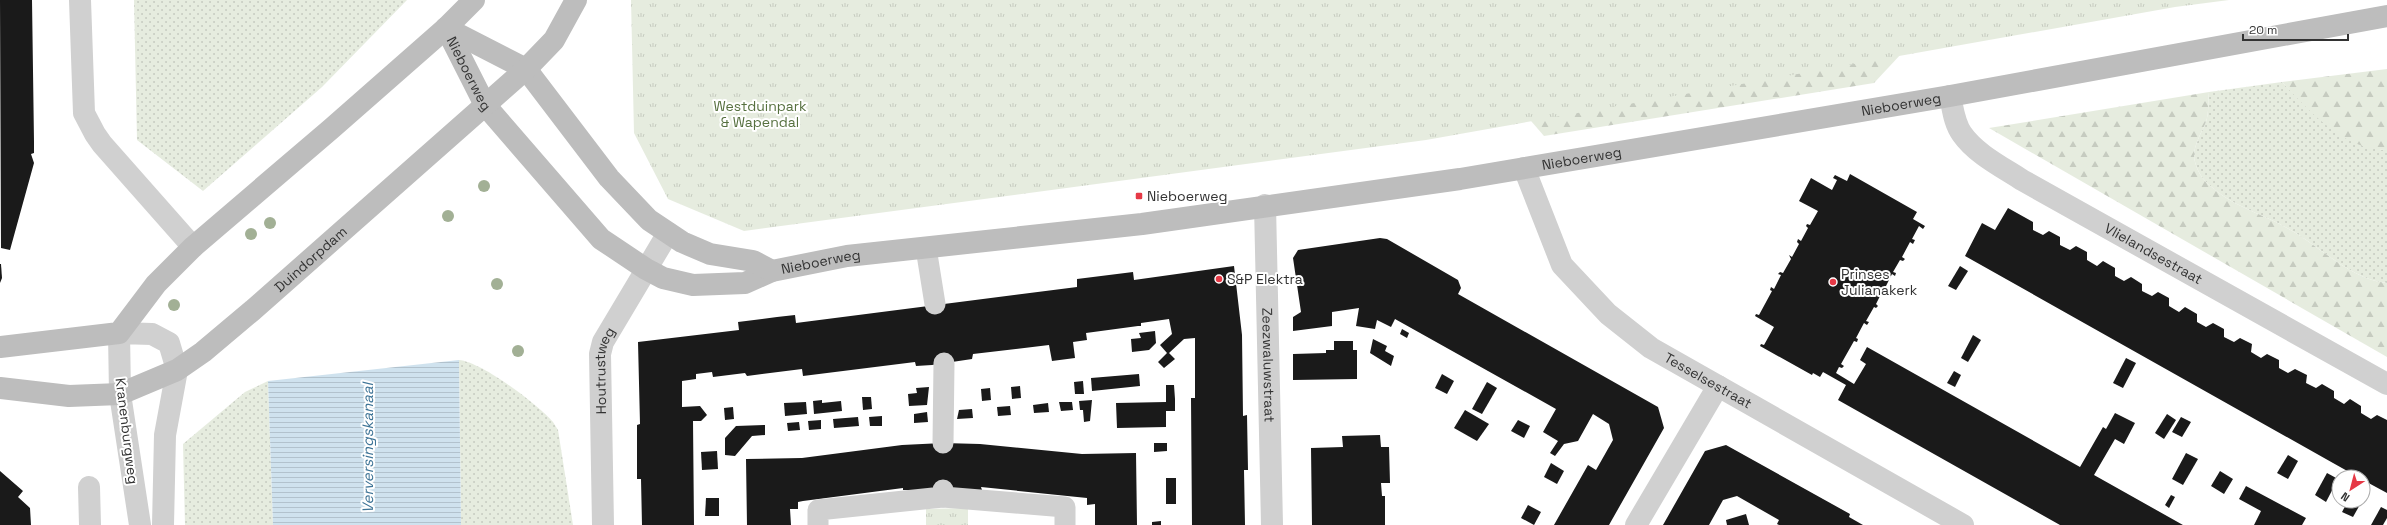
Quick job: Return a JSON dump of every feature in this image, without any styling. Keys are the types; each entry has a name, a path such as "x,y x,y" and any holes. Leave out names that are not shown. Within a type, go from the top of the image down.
{"street":[{"path":"80,0 84,113 102,144 193,247"},
{"path":"119,332 156,284 193,247 446,28 474,0"},
{"path":"526,69 554,40 576,0"},
{"name":"Nieboerweg","path":"446,28 485,105 601,239 646,269 663,278 693,285 745,283 772,271 847,256 1142,224 1524,168 1950,96 2387,16"},
{"name":"Nieboerweg","path":"446,28 526,69 609,178 649,220 682,242 710,254 753,262 772,271"},
{"name":"Duindorpdam","path":"0,388 69,396 120,394 178,370 203,352 242,319 526,69"},
{"name":"Vlielandsestraat","path":"1950,96 1955,119 1963,134 1980,151 2022,180 2387,384"},
{"name":"Tesselsestraat","path":"1524,168 1562,265 1608,314 1651,348 1963,525"},
{"name":"Zeezwaluwstraat","path":"1266,206 1272,525"},
{"name":"Houtrustweg","path":"603,525 600,354 603,342 668,233"},
{"path":"0,347 119,332 152,334 168,343 178,370 166,435 164,525"},
{"name":"Kranenburgweg","path":"119,332 120,394 124,434 129,450 140,525"},
{"path":"1636,525 1718,386"},
{"path":"89,487 90,525"}],"lane":[{"path":"926,248 935,304"},
{"path":"944,363 944,443"},
{"path":"818,525 818,510 943,494 1065,507 1065,525"}],"green space":[{"path":"134,0 407,0 322,87 203,191 137,140"},
{"name":"Westduinpark & Wapendal","path":"631,0 2229,0 2175,7 1426,140 744,231 668,199 634,133"},
{"path":"1558,0 1902,53 1874,83 1544,136 1525,114"},
{"path":"2387,69 2387,150 2371,148 2356,143 2328,127 2282,82"},
{"path":"2282,82 2306,106 2381,150 2387,150 2387,283 2360,275 2287,228 2231,201 2208,184 2198,170 2194,152 2207,118 2209,92"},
{"path":"2209,92 2206,122 2194,152 2196,166 2200,174 2205,181 2231,201 2287,228 2360,275 2387,283 2387,357 1989,128"},
{"path":"459,360 469,362 481,368 509,385 535,405 553,422 558,430 573,525 461,525"},
{"path":"268,381 273,525 185,525 183,444 245,392"},
{"path":"968,508 968,525 926,525 926,509"}],"water":[{"name":"Verversingskanaal","path":"459,360 461,525 273,525 268,381"}],"building":[{"path":"0,0 32,0 34,142 34,153 31,154 34,163 10,250 1,248 1,251"},
{"path":"1850,174 1917,212 1913,219 1925,226 1923,229 1919,226 1912,239 1915,240 1913,244 1910,242 1902,257 1905,259 1903,261 1900,260 1893,272 1896,273 1895,276 1892,274 1884,290 1885,293 1882,292 1876,304 1878,306 1876,308 1874,307 1866,321 1869,322 1867,325 1864,323 1856,338 1858,339 1857,342 1854,341 1841,364 1844,366 1842,368 1839,367 1836,373 1854,384 1866,364 1860,360 1867,347 2080,467 2103,427 2106,429 2115,413 2135,423 2124,444 2115,439 2094,475 2183,525 2060,525 1838,400 1846,385 1823,372 1820,377 1813,373 1812,375 1760,346 1761,344 1764,345 1774,327 1755,316 1756,314 1759,315 1772,291 1770,290 1771,287 1774,289 1781,275 1778,274 1780,272 1783,273 1791,259 1789,255 1792,257 1799,244 1797,242 1798,239 1801,241 1808,228 1806,226 1807,224 1810,225 1818,211 1799,201 1811,178 1832,190 1837,180 1833,178 1835,175 1847,181"},
{"path":"2008,208 2033,222 2033,230 2043,235 2049,231 2060,237 2060,245 2070,250 2076,246 2087,252 2087,260 2097,266 2103,261 2115,268 2115,276 2124,281 2131,277 2142,284 2142,291 2152,296 2158,292 2169,298 2169,306 2179,312 2185,307 2197,314 2197,322 2206,327 2213,323 2224,329 2224,337 2234,342 2240,338 2252,344 2251,352 2261,358 2267,354 2279,360 2279,368 2288,373 2295,369 2307,375 2306,383 2316,388 2322,384 2334,391 2334,398 2344,404 2350,399 2361,406 2361,413 2371,419 2377,415 2387,420 2387,493 2371,484 2371,469 2344,469 1965,256 1982,223 1995,230"},
{"path":"1380,238 1387,239 1458,280 1461,288 1458,294 1658,407 1664,428 1609,525 1554,525 1588,465 1596,470 1613,440 1609,424 1593,414 1578,441 1564,444 1555,456 1550,453 1558,441 1543,432 1556,409 1395,319 1391,327 1377,320 1375,329 1356,326 1359,308 1332,312 1332,326 1293,331 1293,317 1301,312 1293,258 1298,250"},
{"path":"0,264 2,278 0,283"},
{"path":"1234,266 1242,335 1243,416 1247,415 1248,470 1244,470 1245,525 1192,525 1191,398 1195,398 1195,338 1184,339 1169,353 1175,359 1164,368 1158,362 1167,353 1160,345 1172,334 1169,319 1141,323 1141,326 1086,333 1087,340 1073,342 1075,358 1052,361 1049,345 973,354 972,359 932,365 916,366 915,362 803,376 802,369 747,376 745,373 713,377 712,372 696,374 696,379 682,381 682,407 700,406 707,415 701,421 693,421 694,525 642,525 641,479 637,479 637,425 640,424 638,342 739,330 738,322 777,317 795,315 796,323 1077,287 1077,279 1133,272 1134,280"},
{"path":"1960,266 1968,271 1956,290 1948,286"},
{"path":"1402,329 1409,333 1407,338 1400,334"},
{"path":"1155,331 1156,343 1149,350 1132,352 1131,339 1141,338 1139,333"},
{"path":"1973,335 1981,340 1968,362 1961,358"},
{"path":"1373,339 1387,346 1385,351 1394,356 1391,366 1370,353"},
{"path":"1334,341 1353,341 1353,350 1357,350 1357,379 1293,380 1293,354 1326,353 1326,350 1334,350"},
{"path":"2126,358 2136,363 2123,388 2113,383"},
{"path":"1954,371 1961,375 1955,387 1947,383"},
{"path":"1139,374 1140,386 1092,391 1091,378"},
{"path":"1442,374 1454,381 1447,394 1435,388"},
{"path":"1083,381 1084,394 1075,394 1074,382"},
{"path":"1487,382 1497,388 1482,414 1472,409"},
{"path":"1166,385 1174,385 1175,411 1166,411 1166,427 1117,428 1116,403 1166,402"},
{"path":"1020,386 1021,398 1012,399 1011,387"},
{"path":"929,387 927,405 909,406 908,394 917,393 916,388"},
{"path":"990,388 991,400 982,401 981,389"},
{"path":"862,397 871,397 872,409 863,410"},
{"path":"822,400 822,403 841,401 842,411 814,414 813,401"},
{"path":"1092,400 1090,421 1084,422 1083,410 1080,410 1079,401"},
{"path":"806,402 807,414 785,416 784,403"},
{"path":"1059,402 1072,402 1073,410 1061,411"},
{"path":"1048,403 1049,412 1034,413 1033,405"},
{"path":"1010,406 1011,415 998,416 997,407"},
{"path":"733,407 734,419 725,420 724,408"},
{"path":"972,409 973,418 957,419 959,410"},
{"path":"1465,410 1489,424 1477,441 1454,428"},
{"path":"927,412 928,422 914,423 914,414"},
{"path":"2167,414 2176,420 2164,439 2155,433"},
{"path":"882,416 882,426 870,426 869,417"},
{"path":"858,417 859,426 834,428 833,419"},
{"path":"2181,417 2191,422 2182,437 2172,432"},
{"path":"821,420 821,429 809,430 808,421"},
{"path":"1518,420 1530,426 1524,438 1511,431"},
{"path":"799,422 800,430 788,431 787,423"},
{"path":"765,425 765,435 752,436 735,456 725,455 725,438 736,426"},
{"path":"1380,435 1381,447 1389,447 1390,483 1381,483 1382,496 1385,496 1385,525 1312,525 1311,448 1343,447 1342,436"},
{"path":"943,443 980,444 1082,454 1136,453 1137,525 1095,525 1095,504 1087,505 1087,498 981,487 982,490 903,490 903,488 803,501 798,502 798,509 790,509 791,525 747,525 746,459 802,458 902,445"},
{"path":"1154,443 1167,443 1167,451 1154,452"},
{"path":"1726,445 1850,514 1849,517 1863,525 1779,525 1777,524 1779,520 1737,496 1723,500 1709,525 1663,525 1705,451"},
{"path":"717,451 718,469 702,470 701,452"},
{"path":"2186,453 2198,459 2183,485 2172,479"},
{"path":"2288,455 2298,461 2288,479 2277,473"},
{"path":"1551,463 1564,471 1557,484 1544,477"},
{"path":"0,471 23,491 18,497 30,508 31,525 0,525"},
{"path":"2220,471 2233,479 2224,494 2211,486"},
{"path":"2327,473 2331,475 2331,492 2326,502 2315,495"},
{"path":"1166,478 1176,478 1176,504 1166,504"},
{"path":"2246,486 2306,518 2302,525 2254,525 2261,511 2239,499"},
{"path":"2171,495 2175,497 2169,508 2165,505"},
{"path":"706,498 719,498 719,516 705,516"},
{"path":"1528,505 1541,512 1534,525 1521,518"},
{"path":"2381,507 2387,510 2387,518 2383,525 2371,525"},
{"path":"2344,509 2358,509 2353,517 2342,512"},
{"path":"1746,514 1749,525 1727,525 1726,520"},
{"path":"1161,521 1161,525 1152,525 1152,522"}],"place":[{"name":"Nieboerweg","path":"1139,196"},
{"name":"S&P Elektra","path":"1219,279"},
{"name":"Prinses Julianakerk","path":"1833,282"}]}
